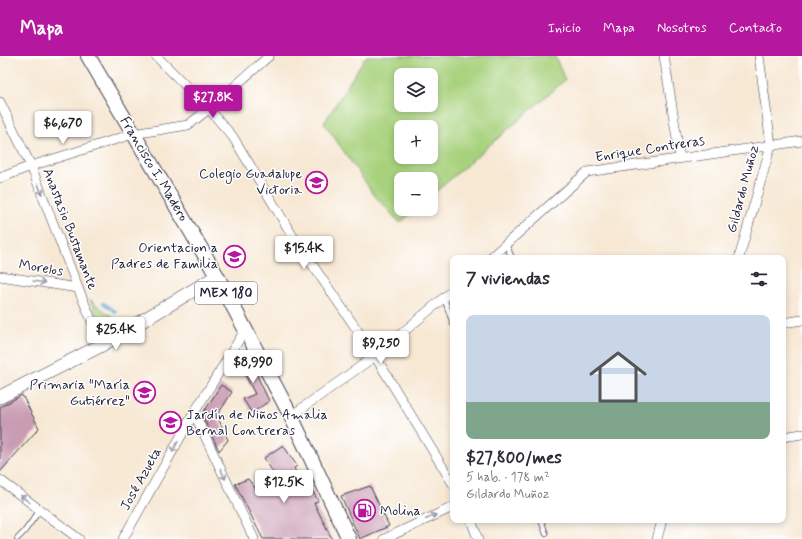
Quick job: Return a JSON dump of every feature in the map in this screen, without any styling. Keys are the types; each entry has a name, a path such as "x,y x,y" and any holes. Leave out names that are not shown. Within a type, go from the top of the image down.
{"main road":[{"name":"Francisco I. Madero","path":"88,56 217,276 291,416 349,539"}],"street":[{"path":"156,56 209,109 233,137 292,235 376,356 450,479"},
{"path":"0,178 31,166 133,134 188,125 209,109 269,56"},
{"path":"664,56 680,158"},
{"name":"Gildardo Muñoz","path":"740,255 771,145 759,56"},
{"name":"Anastasio Bustamante","path":"0,102 31,166 78,288 102,345"},
{"name":"Enrique Contreras","path":"493,255 587,172 802,141"},
{"name":"Morelos","path":"0,276 78,288"},
{"path":"0,398 102,345 217,276"},
{"path":"291,416 376,356 450,293"},
{"path":"786,323 802,320"},
{"name":"José Azueta","path":"123,539 194,413 245,330"},
{"path":"194,413 254,539"},
{"path":"786,437 802,434"},
{"path":"0,480 79,539"},
{"path":"384,539 450,508"},
{"path":"472,523 478,539"},
{"path":"656,539 661,523"}],"lane":[{"path":"506,244 511,255"},
{"path":"444,298 450,315"},
{"path":"17,539 40,510"},
{"path":"542,523 546,534"}],"green space":[{"path":"366,56 555,56 565,80 438,190 438,172 394,172 394,216 408,216 400,223 375,196 324,123"},
{"path":"90,300 114,318 102,325"}],"building":[{"path":"241,352 246,352 269,401 252,413 243,399 255,394 237,359"},
{"path":"221,385 232,392 217,416 228,440 219,451 202,415"},
{"path":"22,395 39,428 0,472 0,407"},
{"path":"283,445 297,466 294,468 306,495 313,492 318,501 314,503 332,539 263,539 235,484 248,479 259,493 278,480 264,458"},
{"name":"Molina","path":"370,486 389,526 360,539 341,496"}],"waterway":[{"path":"103,303 116,312"}],"place":[{"name":"Colegio Guadalupe Victoria","path":"317,182"},
{"name":"Orientacion a Padres de Familia","path":"234,256"},
{"name":"Primaria \"María Gutiérrez\"","path":"145,393"},
{"name":"Jardín de Niños Amalia Bernal Contreras","path":"170,423"},
{"name":"Molina","path":"364,511"}]}
